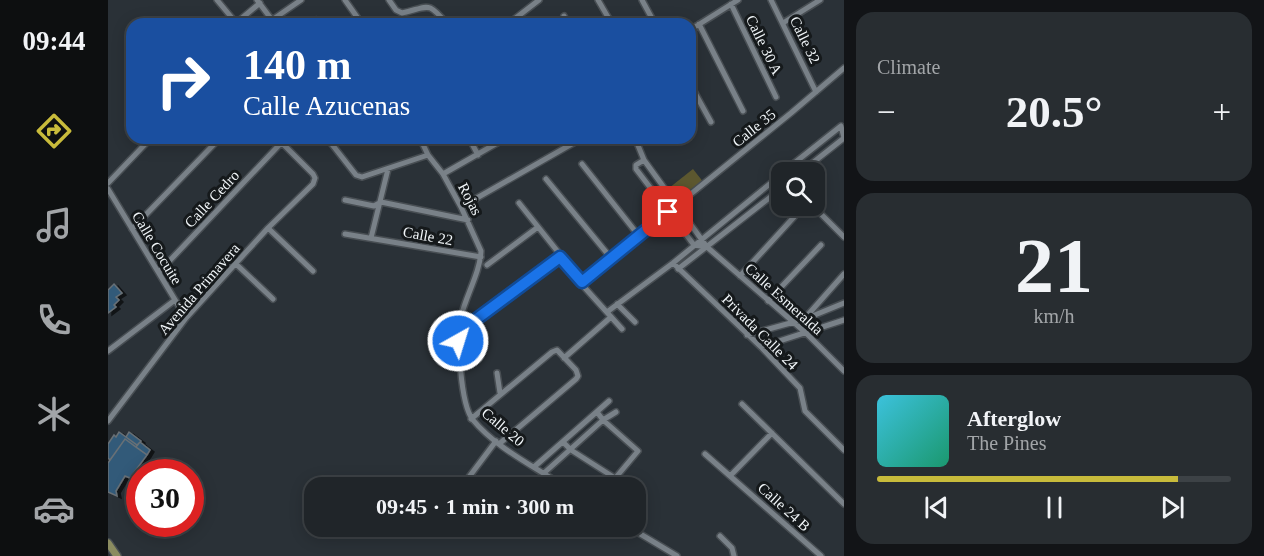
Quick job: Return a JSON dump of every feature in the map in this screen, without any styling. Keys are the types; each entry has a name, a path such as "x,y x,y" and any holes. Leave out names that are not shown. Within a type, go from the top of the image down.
{"main road":[{"path":"108,543 117,556"}],"street":[{"path":"217,0 232,18"},
{"path":"279,18 301,0"},
{"path":"345,0 358,18"},
{"path":"389,0 396,10 402,13 426,5 436,8 443,18"},
{"path":"516,18 538,0"},
{"path":"597,0 608,18"},
{"path":"642,0 652,18"},
{"path":"696,26 738,0"},
{"name":"Calle 32","path":"771,0 816,92"},
{"path":"783,22 820,0"},
{"path":"241,18 259,2 271,18"},
{"name":"Calle 30 A","path":"731,4 776,97"},
{"path":"699,24 743,111"},
{"name":"Calle 35","path":"582,282 844,68"},
{"path":"696,95 711,122"},
{"path":"796,162 841,126 844,138 814,162"},
{"path":"108,183 145,144"},
{"path":"132,229 214,144"},
{"name":"Calle Cedro","path":"159,273 276,144"},
{"name":"Avenida Primavera","path":"108,421 186,318 268,228 313,184 315,178 284,144"},
{"path":"332,144 356,175 362,177 428,155"},
{"name":"Rojas","path":"423,144 428,155 443,174 468,220 481,251 481,257"},
{"path":"472,144 478,155"},
{"path":"443,174 496,144"},
{"path":"461,207 572,144"},
{"path":"637,144 644,160 707,247"},
{"path":"644,160 636,165 636,169 694,245 707,247"},
{"path":"582,164 639,236"},
{"path":"371,238 388,169"},
{"path":"546,179 611,258"},
{"path":"564,358 609,315 617,304 673,263 771,182"},
{"name":"Calle Cocuite","path":"108,189 186,318"},
{"path":"678,269 771,197"},
{"path":"345,200 374,206 381,202 468,220"},
{"path":"519,203 585,288 622,329"},
{"path":"823,216 844,237"},
{"path":"740,276 794,218"},
{"path":"487,265 538,227"},
{"path":"268,228 313,271"},
{"name":"Calle 22","path":"345,234 481,257"},
{"path":"768,301 821,245"},
{"name":"Calle Esmeralda","path":"707,247 806,333 844,371"},
{"name":"Calle 20","path":"481,257 461,316 459,332 461,380 471,419 498,442 550,477"},
{"path":"459,332 560,257"},
{"name":"Privada Calle 24","path":"673,263 761,347 800,388 805,411 844,450"},
{"path":"236,264 273,299"},
{"path":"805,319 844,274"},
{"path":"108,351 175,300"},
{"path":"747,336 805,319 844,303"},
{"path":"617,304 635,322"},
{"path":"761,347 844,320"},
{"path":"469,477 498,442 576,379 578,376 576,370 555,350 471,419"},
{"path":"497,373 500,393"},
{"path":"534,466 609,401"},
{"path":"741,404 844,504"},
{"path":"544,473 616,411"},
{"path":"597,412 638,451 616,477"},
{"path":"731,476 772,433"},
{"path":"563,442 571,450 613,477"},
{"name":"Calle 24 B","path":"705,454 821,556"},
{"path":"720,536 732,548 734,556"},
{"path":"645,537 677,556"}],"shaded area":[{"path":"693,169 704,183 679,202 669,188"}],"building":[{"path":"114,284 122,293 116,297 119,300 114,305 116,307 108,313 108,290"},
{"path":"119,432 137,445 136,447 125,439 110,460 108,444"},
{"path":"129,432 141,441 137,445 126,437"},
{"path":"125,439 147,455 144,459 126,459 126,476 116,491 117,496 108,492 108,463"},
{"path":"140,442 150,450 147,455 136,447"}],"route":[{"path":"458,341 459,332 560,257 582,282 668,212"}]}
